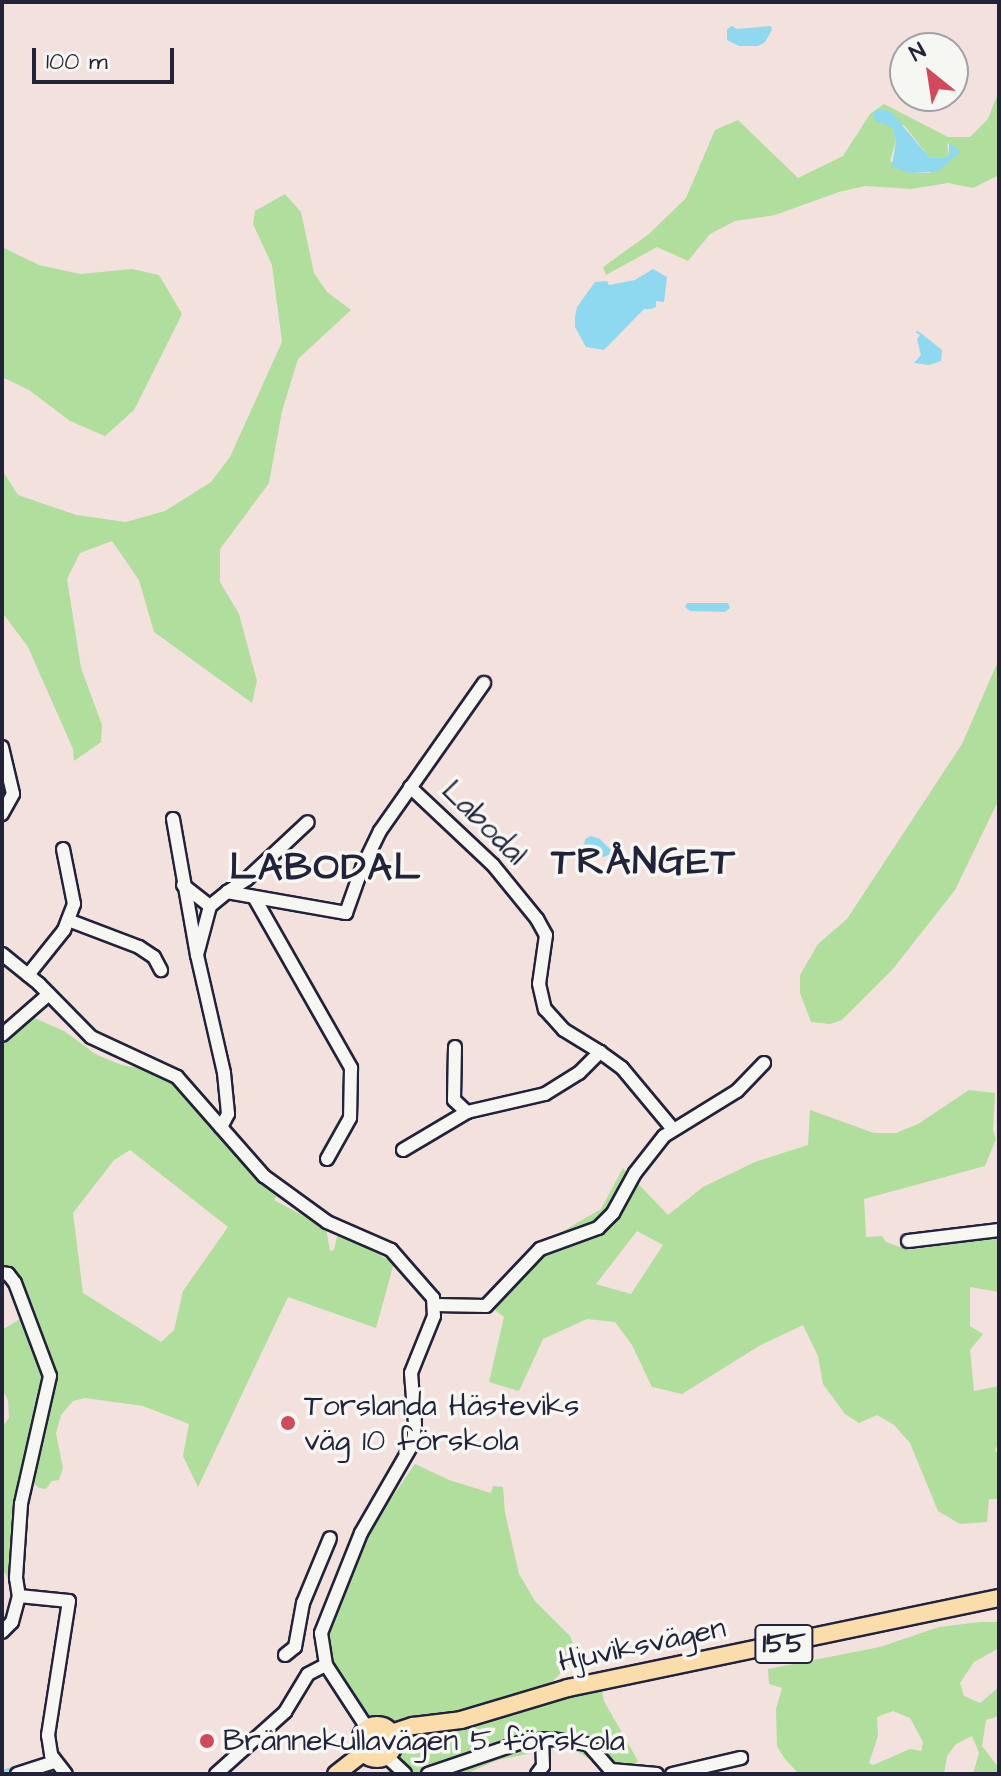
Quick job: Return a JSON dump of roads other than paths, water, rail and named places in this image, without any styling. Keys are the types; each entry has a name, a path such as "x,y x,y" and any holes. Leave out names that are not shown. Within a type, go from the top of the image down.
{"main road":[{"name":"Hjuviksvägen","path":"367,1728 380,1725 391,1733 413,1726 461,1720 568,1688 999,1598"},
{"path":"367,1728 360,1740 364,1752 374,1758 386,1756 393,1747 391,1733"},
{"path":"336,1774 364,1752"}],"street":[{"name":"Labodal","path":"227,892 346,913 370,850 410,787 484,683"},
{"path":"2,747 13,785 13,794 2,814"},
{"name":"Labodal","path":"410,787 484,856 537,919 546,935 539,984 545,1009 564,1030 622,1068 672,1128"},
{"path":"173,819 197,955 224,1073 228,1114 221,1127"},
{"path":"197,955 210,906 247,879 308,822"},
{"path":"28,975 68,920 74,894 63,849"},
{"path":"183,885 210,906"},
{"path":"254,897 351,1068 350,1118 327,1159"},
{"path":"68,920 139,947 154,957 161,970"},
{"path":"2,954 104,1046 177,1077 264,1176 302,1206 397,1255 431,1294 435,1305 434,1316 412,1363 413,1443 361,1533 321,1633 321,1650 326,1665 367,1728"},
{"path":"2,1035 49,994"},
{"path":"455,1047 454,1100 467,1112"},
{"path":"403,1150 467,1112 545,1094 579,1073 600,1052"},
{"path":"435,1305 486,1306 540,1249 598,1228 613,1213 647,1155 672,1128 737,1091 764,1063"},
{"path":"908,1241 999,1230"},
{"path":"2,1273 8,1274 15,1283 50,1376 21,1504 16,1563 19,1596 12,1622 2,1632"},
{"path":"285,1655 295,1647 300,1611 330,1538"},
{"path":"313,1577 339,1587"},
{"path":"19,1596 69,1601 48,1735 54,1762 66,1774"},
{"path":"216,1774 285,1712 308,1674 326,1665"},
{"path":"537,1774 543,1766 542,1739"},
{"path":"428,1774 522,1742 542,1739 588,1744 614,1773 632,1770 657,1774"},
{"path":"386,1756 405,1774"},
{"path":"672,1774 741,1758"},
{"path":"17,1774 54,1762"}],"water":[{"path":"732,26 737,29 771,26 772,30 765,42 758,46 739,46 727,40 727,29"},
{"path":"879,109 891,112 929,157 949,155 949,142 960,152 937,172 908,173 892,166 896,140 893,128 874,120 874,112"},
{"path":"653,269 667,277 664,302 656,301 656,307 644,309 604,350 586,347 575,327 575,317 577,307 595,282 607,281 609,285 635,280"},
{"path":"918,331 942,350 941,361 929,365 914,363 921,355 917,339 920,335 915,332"},
{"path":"687,603 728,603 730,608 725,612 690,611 685,607"},
{"path":"591,836 600,839 614,853 603,857 587,845 584,847 585,839"}],"waterway":[{"path":"2,1771 46,1757"}],"place":[{"name":"Torslanda Hästeviks väg 10 förskola","path":"288,1423"},
{"name":"Brännekullavägen 5 förskola","path":"207,1741"}],"district":[{"name":"TRÅNGET","path":"644,863"},
{"name":"LABODAL","path":"326,869"}]}
